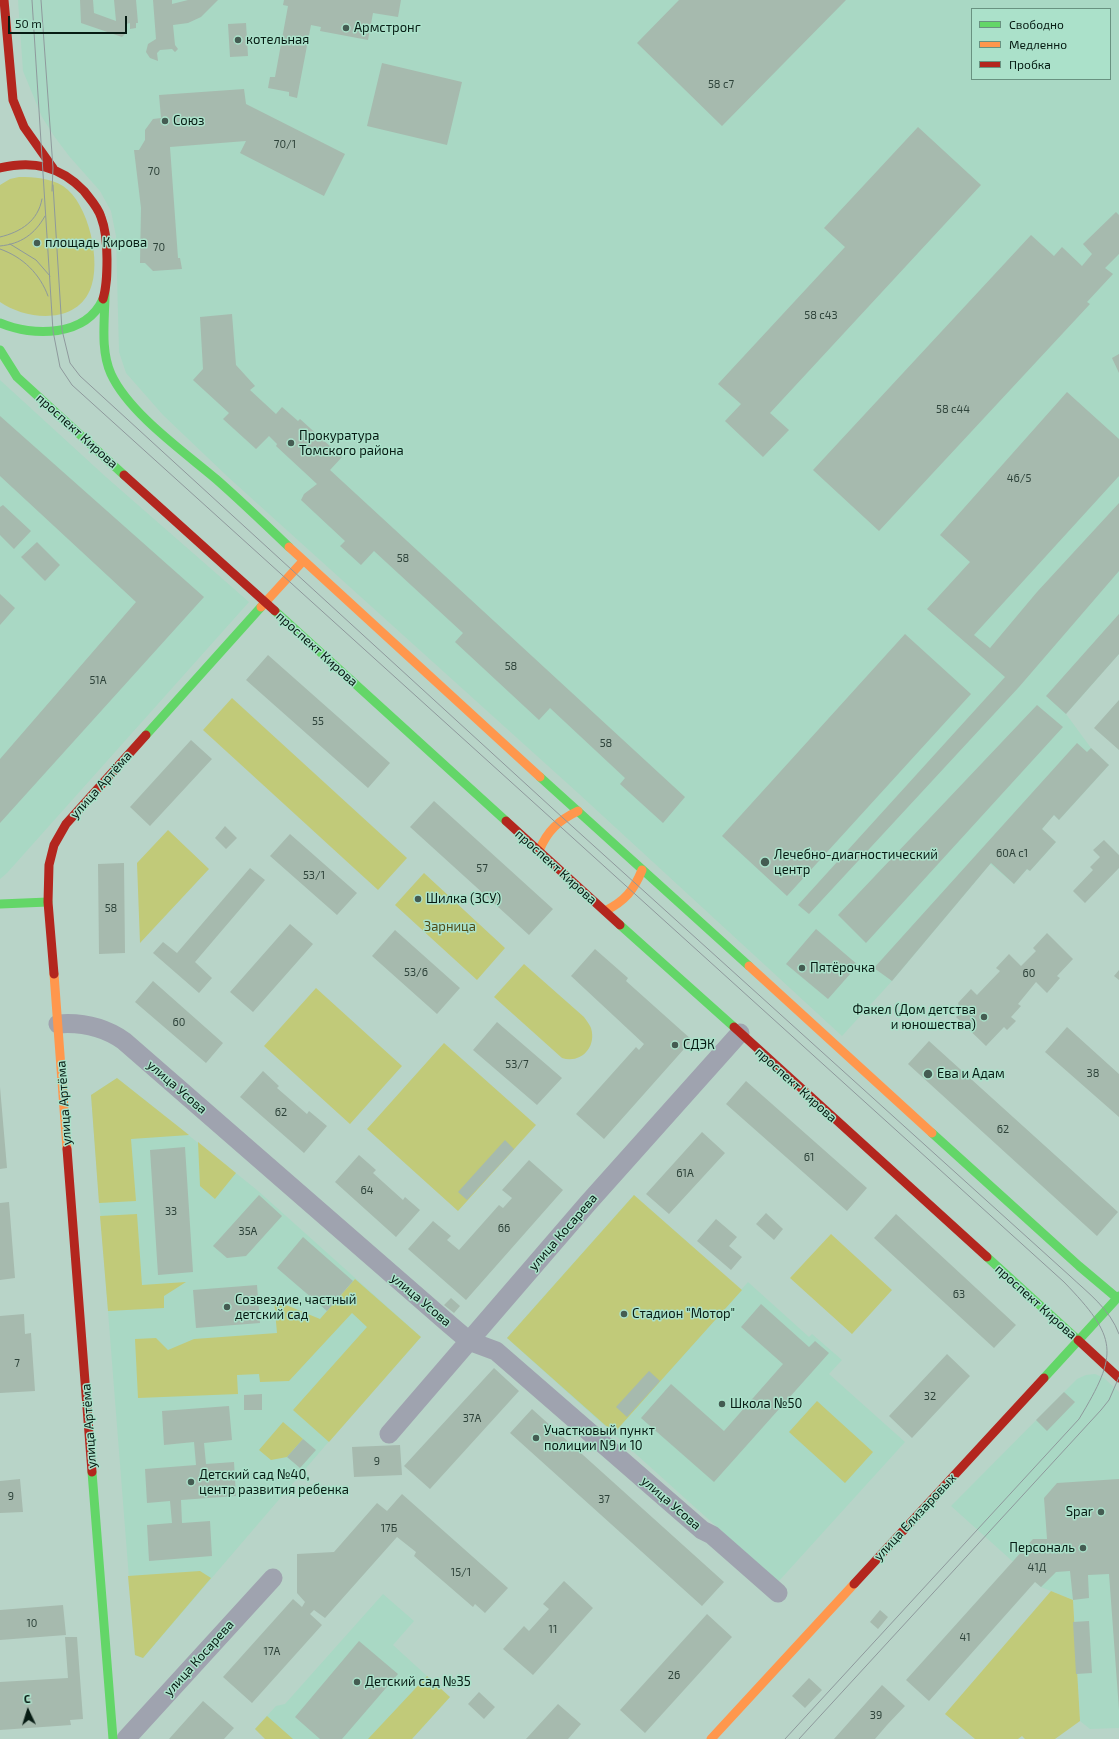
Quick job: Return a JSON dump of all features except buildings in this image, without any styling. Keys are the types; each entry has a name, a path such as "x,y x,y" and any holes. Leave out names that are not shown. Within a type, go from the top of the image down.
{"main road":[{"path":"4,0 13,100 24,127 53,168"},
{"path":"0,168 23,163 43,164 62,172 81,188 100,216 107,255 107,284 105,294 107,354 110,369 115,381 152,424 216,479 303,561 1079,1266 1118,1298"},
{"path":"0,323 27,331 62,330 90,318 96,311 105,294"},
{"name":"проспект Кирова","path":"0,350 17,377 1119,1378"},
{"name":"улица Артёма","path":"113,1739 48,902 48,865 54,845 66,824 303,561"},
{"path":"539,851 547,833 555,823 578,811"},
{"path":"605,911 626,899 637,885 642,870"},
{"path":"0,904 48,902"},
{"name":"улица Елизаровых","path":"711,1739 1118,1298"}],"street":[{"name":"улица Усова","path":"58,1024 70,1023 91,1025 110,1031 124,1041 381,1267 469,1341 496,1351 702,1530 712,1535 778,1593"},
{"name":"улица Косарева","path":"389,1434 588,1203 740,1033"},
{"name":"улица Косарева","path":"126,1739 273,1578"}],"shaded area":[{"path":"18,0 1119,0 1119,654 1066,714 1091,748 1109,765 1059,820 1054,815 1042,829 1056,842 1030,871 1027,869 1014,884 990,864 892,981 842,1036 578,793 228,477 163,415 126,373 119,352 116,236 111,211 100,191 69,156 42,117 23,71"},
{"path":"0,380 106,477 249,602 0,879"},
{"path":"117,1078 257,1190 421,1337 325,1446 143,1658 135,1655 91,1095"},
{"name":"Школа №50","path":"634,1195 741,1290 748,1282 809,1337 812,1334 842,1360 829,1374 905,1442 778,1582 507,1338"},
{"path":"1095,1374 1104,1378 1119,1392 1119,1728 1090,1729 1080,1721 1073,1600 1041,1587 951,1506 1077,1379 1086,1375"},
{"path":"383,1594 414,1621 393,1645 450,1697 412,1739 266,1739 255,1729 276,1706 285,1704"}],"green space":[{"path":"19,177 47,180 63,186 72,194 80,206 91,234 94,250 94,265 90,290 83,301 73,309 62,314 49,316 23,313 0,302 0,185 10,179"},
{"path":"232,698 407,858 378,890 203,730"},
{"path":"168,830 209,869 140,943 137,863"},
{"name":"Зарница","path":"424,873 505,948 477,980 395,905"},
{"path":"524,964 584,1017 590,1025 592,1042 586,1053 575,1059 562,1058 494,997"},
{"path":"316,988 402,1066 350,1124 264,1046"},
{"path":"444,1043 536,1125 458,1211 367,1129"},
{"path":"117,1078 189,1135 131,1139 136,1201 99,1203 91,1095"},
{"path":"198,1142 236,1173 215,1199 200,1186"},
{"name":"Стадион \"Мотор\"","path":"634,1195 742,1290 614,1433 507,1338"},
{"path":"137,1214 142,1285 186,1282 164,1296 164,1308 108,1311 100,1216"},
{"path":"831,1234 892,1290 852,1334 790,1278"},
{"path":"355,1279 421,1337 329,1442 293,1410 367,1327 352,1313 289,1381 260,1382 259,1374 237,1375 238,1394 138,1398 135,1339 156,1338 168,1350 194,1339 277,1333 274,1300 320,1319"},
{"path":"817,1401 873,1452 845,1483 789,1432"},
{"path":"283,1422 303,1439 287,1457 271,1460 259,1450"},
{"path":"200,1571 211,1578 143,1658 135,1655 128,1576"},
{"path":"1051,1591 1073,1600 1080,1721 1055,1739 1025,1739 1022,1736 1018,1739 975,1739 945,1714"},
{"path":"427,1676 450,1697 412,1739 368,1739"},
{"path":"267,1716 293,1739 265,1739 255,1729"}],"tram line":[{"path":"32,0 53,331 60,367 72,385 1064,1282 1082,1301 1095,1318 1103,1333 1107,1347 1106,1361 1101,1378 1079,1419 785,1739"},
{"path":"41,0 53,168 52,191"},
{"path":"53,185 62,330 70,363 80,376 563,818 1084,1289 1104,1309 1115,1325 1119,1334"},
{"path":"0,237 15,232 27,224 37,214 42,199"},
{"path":"0,246 8,245 27,237 37,228 45,216"},
{"path":"10,244 36,260 50,276"},
{"path":"0,249 8,252 30,267 45,288 48,296"},
{"path":"799,1739 1101,1410 1109,1400 1119,1377"}],"traffic: fast":[{"path":"105,293 105,355 111,374 119,389 130,403 158,431 216,479 289,547"},
{"path":"0,323 13,328 43,332 72,327 84,321 95,312 103,299"},
{"path":"0,350 17,377 124,475"},
{"path":"146,735 261,607"},
{"path":"275,611 506,821"},
{"path":"540,777 749,966"},
{"path":"0,904 48,902"},
{"path":"620,925 734,1027"},
{"path":"932,1133 1079,1266 1117,1298"},
{"path":"987,1257 1078,1340"},
{"path":"1044,1378 1119,1296"},
{"path":"92,1472 113,1739"}],"traffic: slow":[{"path":"289,547 540,777"},
{"path":"261,607 303,561"},
{"path":"539,851 554,827 559,822 578,811"},
{"path":"605,911 618,903 628,894 636,883 642,870"},
{"path":"749,966 932,1133"},
{"path":"54,974 67,1149"},
{"path":"711,1739 854,1584"}],"traffic: jam":[{"path":"4,0 13,100 24,127 53,168"},
{"path":"0,168 35,165 56,171 75,183 84,191 96,206 100,213 106,238 107,274 103,299"},
{"path":"124,475 275,611"},
{"path":"54,974 48,902 49,865 54,845 66,824 146,735"},
{"path":"506,821 620,925"},
{"path":"734,1027 987,1257"},
{"path":"67,1149 92,1472"},
{"path":"1078,1340 1119,1378"},
{"path":"854,1584 1044,1378"}],"place":[{"name":"Армстронг","path":"346,28"},
{"name":"котельная","path":"238,40"},
{"name":"Союз","path":"165,121"},
{"name":"площадь Кирова","path":"37,243"},
{"name":"Прокуратура Томского района","path":"291,443"},
{"name":"Лечебно-диагностический центр","path":"765,862"},
{"name":"Шилка (ЗСУ)","path":"418,899"},
{"name":"Пятёрочка","path":"802,968"},
{"name":"Факел (Дом детства и юношества)","path":"984,1017"},
{"name":"СДЭК","path":"675,1045"},
{"name":"Ева и Адам","path":"928,1074"},
{"name":"Созвездие, частный детский сад","path":"227,1307"},
{"name":"Стадион \"Мотор\"","path":"624,1314"},
{"name":"Школа №50","path":"722,1404"},
{"name":"Участковый пункт полиции N9 и 10","path":"536,1438"},
{"name":"Детский сад №40, центр развития ребенка","path":"191,1482"},
{"name":"Spar","path":"1101,1512"},
{"name":"Персональ","path":"1083,1548"},
{"name":"Детский сад №35","path":"357,1682"}]}
